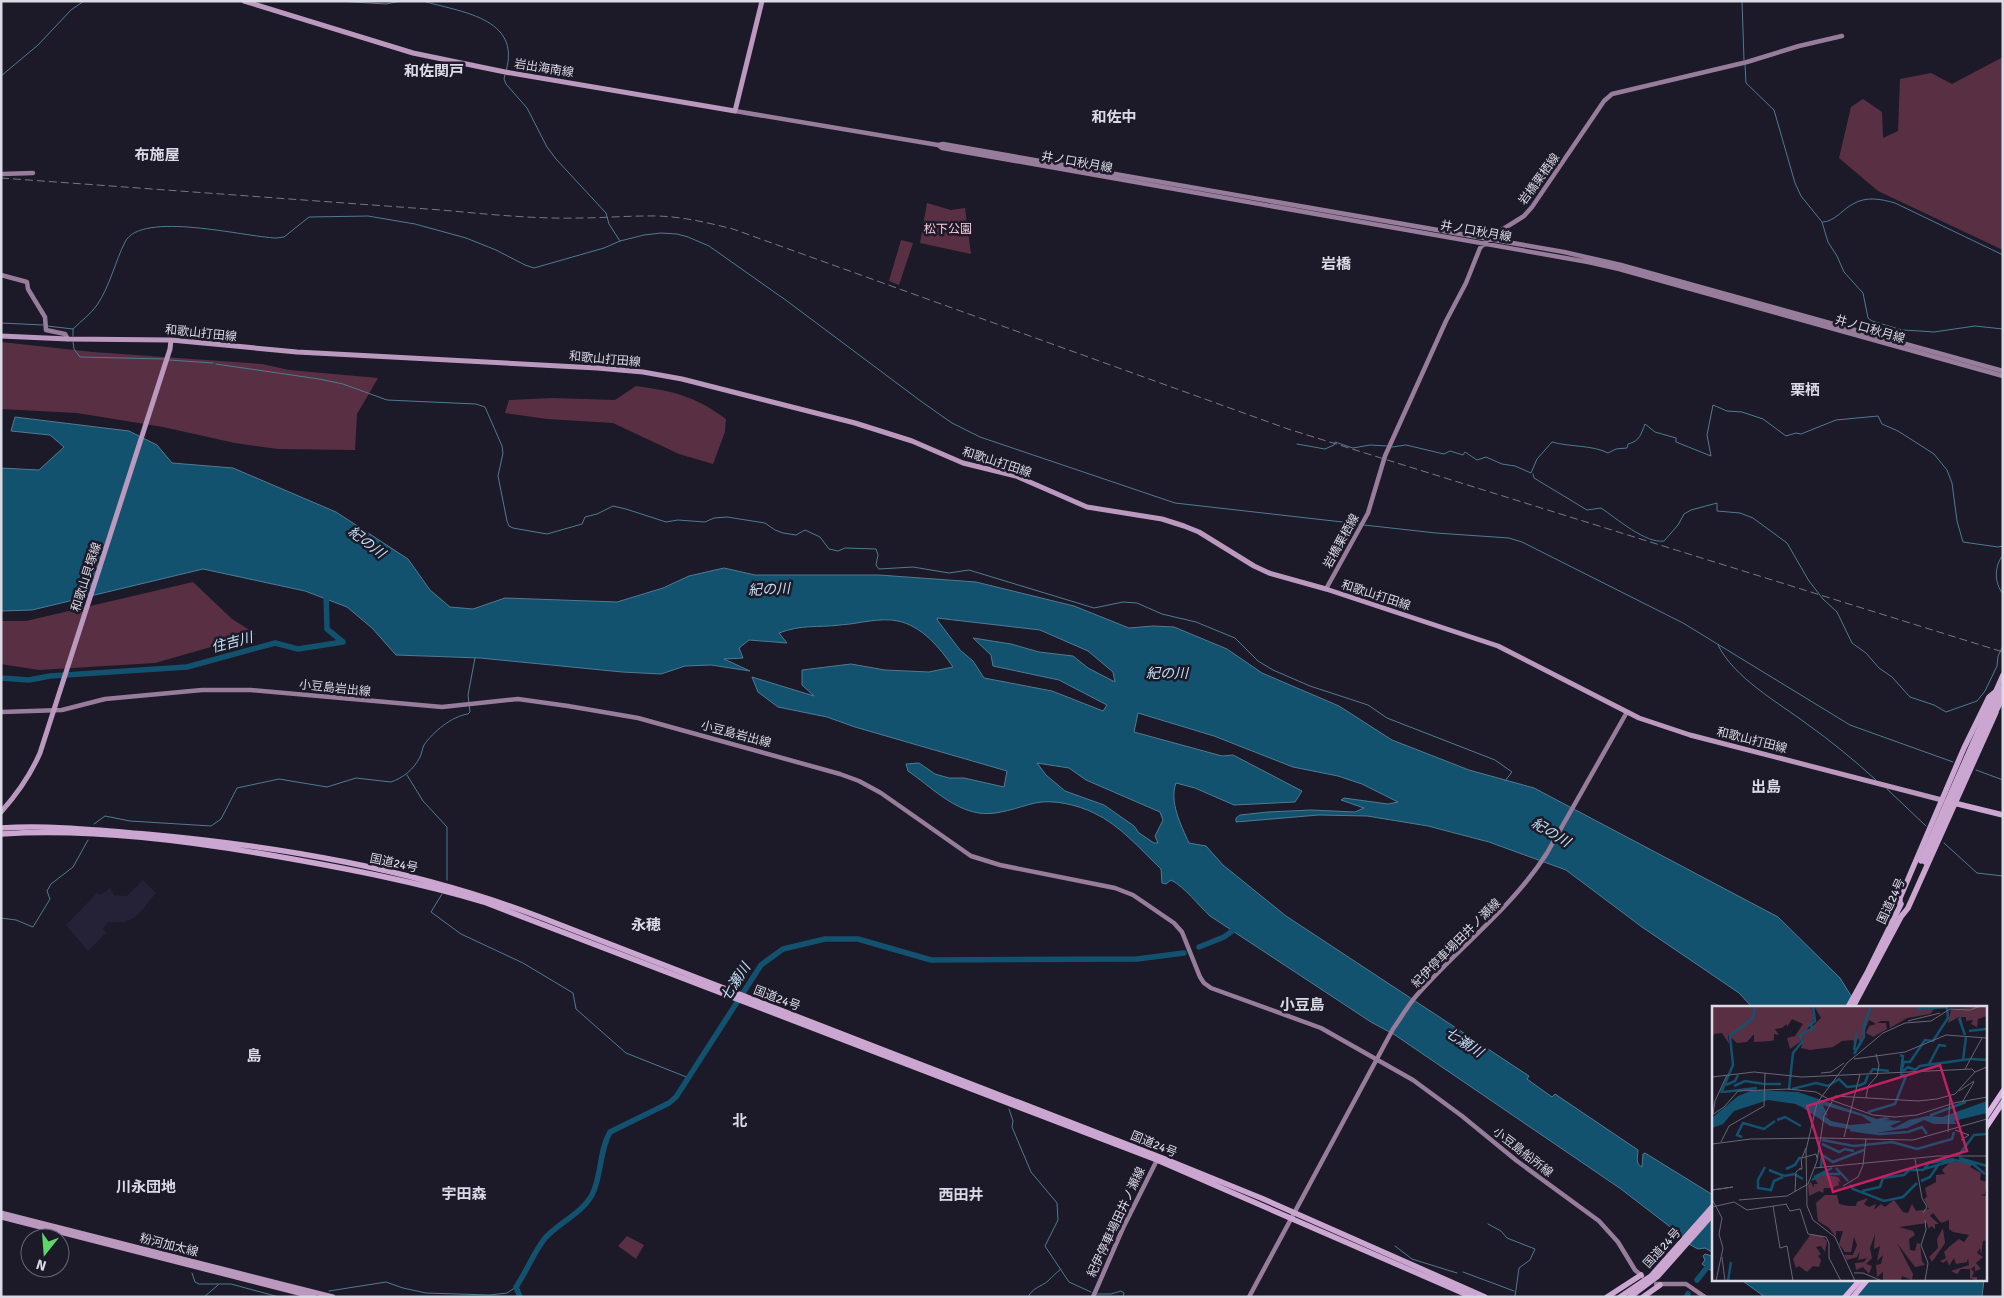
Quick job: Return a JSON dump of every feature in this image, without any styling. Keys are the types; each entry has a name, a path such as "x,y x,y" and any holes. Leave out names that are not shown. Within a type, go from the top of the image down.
{"highway":[{"name":"国道24号","path":"1854,1006 1900,918 1994,692 2003,675"},
{"name":"国道24号","path":"1849,1006 1870,973 2003,688"},
{"path":"1923,862 1926,839 1942,800 1964,748 1989,697 1994,692"},
{"path":"1923,862 1938,842 2003,697"},
{"path":"1996,702 1996,712"},
{"path":"1942,800 2003,815"},
{"name":"国道24号","path":"1,828 66,827 185,838 277,850 384,871 464,890 1158,1158 1485,1297"},
{"name":"国道24号","path":"1,834 43,832 192,843 316,862 414,882 501,907 727,992"},
{"path":"1986,1116 2003,1091"},
{"path":"1986,1128 2003,1102"},
{"name":"国道24号","path":"1630,1297 1648,1285 1712,1207"},
{"name":"国道24号","path":"1294,1215 1472,1297"},
{"name":"国道24号","path":"1620,1297 1642,1283 1667,1263 1712,1215"},
{"path":"1607,1297 1642,1275"},
{"path":"1845,1297 1860,1280"},
{"path":"1853,1297 1867,1280"},
{"path":"1643,1297 1658,1284"}],"main road":[{"name":"岩出海南線","path":"244,1 412,53 505,72 735,111"},
{"path":"735,111 762,1"},
{"name":"岩橋栗栖線","path":"1326,589 1368,513 1385,456 1483,243 1524,216 1532,207 1604,101 1612,94 1842,36"},
{"name":"井ノ口秋月線","path":"735,111 938,145 943,144 1557,250 1621,265 2003,371"},
{"name":"井ノ口秋月線","path":"938,145 942,148 1483,243 1620,269 2003,376"},
{"path":"1,174 33,173"},
{"path":"1,275 27,282 28,289 45,317 45,325 49,331 65,334 68,339"},
{"name":"和歌山打田線","path":"1,336 171,340 287,351 598,368 643,372 682,379 855,423 912,441 963,463 1016,476 1087,507 1162,519 1199,532 1254,566 1270,573 1326,589 1498,646 1626,715 1690,735 1942,800"},
{"name":"和歌山貝塚線","path":"1,812 19,792 31,774 40,753 171,340"},
{"name":"小豆島岩出線","path":"1,712 54,710 71,708 105,699 229,689 442,707 518,699 646,720 831,771 859,781 903,807 962,850 982,860 1126,891 1165,916 1182,932 1200,977 1211,988 1321,1028 1377,1058"},
{"name":"紀伊停車場田井ノ瀬線","path":"1248,1297 1394,1029 1415,997 1428,982 1502,911 1527,881 1547,853 1626,715"},
{"name":"小豆島船所線","path":"1377,1058 1413,1080 1455,1111 1517,1162 1599,1221 1618,1242 1635,1270 1642,1275"},
{"name":"紀伊停車場田井ノ瀬線","path":"1093,1297 1123,1228 1158,1158"},
{"name":"粉河加太線","path":"1,1213 333,1297"},
{"name":"粉河加太線","path":"1,1217 314,1297"},
{"path":"1658,1284 1686,1284 1705,1297"}],"shaded area":[{"path":"143,880 156,893 136,917 125,922 108,922 103,929 106,933 88,951 66,925 97,893 100,895 110,888 114,895 127,896"}],"green space":[{"path":"2003,57 2003,250 1878,191 1839,158 1851,107 1863,99 1882,112 1883,138 1898,131 1900,79 1931,73 1952,84"},
{"name":"松下公園","path":"927,203 951,210 965,208 971,254 920,243"},
{"path":"901,240 913,243 899,285 889,281"},
{"path":"1,342 93,352 262,364 289,370 378,378 357,414 355,450 278,449 235,443 163,427 77,413 1,409"},
{"path":"636,386 661,390 694,400 726,419 725,432 713,464 679,454 613,423 547,419 505,413 509,400 552,398 615,400"},
{"path":"193,582 232,619 256,634 155,663 39,670 1,664 1,621 26,621"},
{"path":"627,1236 644,1245 636,1259 618,1246"}],"water":[{"name":"紀の川","path":"15,417 129,431 157,445 172,463 233,468 336,512 408,559 430,590 450,607 473,609 505,598 617,602 663,588 689,576 724,568 755,575 879,575 976,582 1074,606 1129,628 1174,627 1227,649 1262,673 1339,706 1392,740 1469,770 1534,788 1778,917 1840,978 1857,1006 1751,1006 1739,993 1642,927 1566,870 1489,842 1428,826 1367,816 1319,815 1236,822 1236,818 1240,815 1311,810 1355,812 1364,808 1341,800 1344,798 1388,804 1398,802 1362,784 1338,776 1293,767 1214,736 1138,713 1134,732 1222,756 1233,755 1302,791 1295,802 1234,805 1195,788 1176,783 1174,790 1175,806 1189,843 1206,846 1223,865 1286,916 1529,1076 1527,1079 1552,1097 1555,1094 1638,1150 1637,1160 1640,1166 1642,1167 1643,1154 1645,1153 1712,1194 1712,1252 1705,1248 1698,1249 1685,1242 1669,1226 1621,1189 1395,1035 1371,1022 1210,916 1176,883 1171,880 1166,884 1162,883 1161,869 1130,838 1104,818 1081,808 1057,802 1035,803 1007,811 986,814 969,811 950,802 908,771 906,764 919,763 935,774 949,778 964,778 1004,787 1007,771 855,727 827,717 778,707 758,692 752,677 814,696 802,685 802,670 851,664 885,670 929,672 953,667 930,639 907,624 884,620 795,628 779,633 787,643 749,640 739,648 743,658 724,659 750,671 711,665 685,666 661,674 480,658 396,655 372,628 347,607 305,591 203,569 32,610 1,611 1,468 39,470 64,447 50,435 11,431","holes":["937,618 1040,630 1088,651 1113,672 1115,682 1088,668 1073,656 1039,652 1011,644 973,638 991,655 993,666 1059,680 1107,705 1103,711 1052,691 984,678 973,661 960,650","1037,763 1069,768 1086,780 1160,812 1163,820 1155,836 1158,843 1154,843 1139,833 1134,826 1104,805 1065,791 1046,775"]},
{"name":"紀の川","path":"1705,1254 1712,1256 1712,1271 1702,1264 1705,1260 1703,1256"},
{"path":"1741,1280 1984,1280 1982,1297 1765,1297"}],"waterway":[{"path":"1,76 38,45 71,10 84,1"},
{"path":"337,1 386,4 401,1"},
{"path":"423,1 469,14 484,20 496,28 505,39 509,53 506,71"},
{"path":"1742,1 1744,60"},
{"path":"1745,64 1746,83 1774,110 1795,183 1801,196 1822,222 1828,242 1844,272 1863,293 1868,318 1902,330 1934,332 1975,326 2003,329"},
{"path":"505,75 506,84 527,108 547,147 606,213 609,224 620,241"},
{"path":"1823,222 1835,218 1858,201 1868,199 1884,200 1895,203 2003,255"},
{"path":"73,336 73,329 92,311 102,298 125,242 135,233 151,228 172,226 276,238 284,237 309,217 368,216 415,224 466,238 534,268 644,235 677,234 709,246 787,301 922,402 952,423 980,437 1175,503 1360,524"},
{"path":"1,323 43,325"},
{"path":"47,326 73,329"},
{"path":"73,342 74,349 80,357 165,359"},
{"path":"169,360 213,363"},
{"path":"216,364 343,384 387,400 476,404 485,407 502,446 503,453 498,476 507,521 509,526 513,528 547,534 582,524 585,517 597,514 613,506 666,522 678,520 705,522 714,518 727,517 765,523 783,533 796,535 805,530 820,537 829,549 838,551 845,548 876,549 878,555 876,565 879,569 913,567 949,573 969,570 1094,608 1123,602 1137,603 1162,614 1196,622 1235,638 1258,661 1273,670 1310,686 1368,705 1387,718 1495,760 1512,772 1505,781"},
{"path":"1392,447 1406,445 1444,454 1450,451 1463,455 1465,452 1477,460 1486,457 1531,473 1537,459 1552,442 1602,450 1608,453 1616,449 1627,448 1628,444 1640,437 1645,424 1655,432 1676,438 1676,442 1711,456 1707,435 1713,405 1727,411 1742,412 1763,419 1786,436 1796,433 1801,434 1836,420 1878,416 1882,424 1898,431 1934,454 1947,470 1952,483 1957,521 1963,542 2003,546"},
{"path":"1297,444 1325,449 1334,445 1335,442 1353,448 1370,445 1387,446"},
{"path":"1533,474 1534,478 1587,510 1601,508 1640,535 1657,541 1664,541 1678,525 1684,514 1691,510 1717,503 1717,511 1740,513 1753,518 1787,543 1809,581 1823,599 1837,612 1852,643 1866,653 1879,668 1892,677 1910,697 1934,705 1946,712 1977,701 1985,691 1997,666 1998,656 2003,646"},
{"path":"1364,525 1436,533 1509,538 1522,542 1683,623 1850,725 1953,762"},
{"path":"2003,555 1998,564 1996,574 1998,585 2003,594"},
{"name":"住吉川","path":"1,678 29,680 50,676 187,667 275,643 298,649 343,642 327,629 326,592"},
{"path":"1718,645 1725,657 1746,679 1825,737 1876,780"},
{"path":"94,824 105,816 130,821 211,826 221,819 237,788 279,779 327,787 356,778 391,782 404,775 415,765 424,745 432,735 449,721 470,712 468,695 475,658"},
{"path":"1976,770 2003,780"},
{"path":"407,775 423,801 447,827 447,880"},
{"path":"1887,789 1926,826"},
{"path":"1,918 16,920 33,927 50,899 47,891 51,884 73,867 88,840"},
{"path":"1944,843 1977,873 2003,876"},
{"path":"442,894 431,912 461,934 523,963 573,993 576,1009 626,1053 689,1078"},
{"name":"七瀬川","path":"1199,947 1224,937 1239,926"},
{"name":"七瀬川","path":"520,1297 516,1287 546,1237 583,1207 592,1195 606,1139 610,1132 669,1103 676,1097 761,965 783,949 825,939 858,939 931,960 1137,959 1184,953"},
{"path":"1009,1109 1013,1121 1012,1127 1031,1172 1057,1203 1058,1220 1045,1246 1069,1282 1091,1292"},
{"path":"1488,1224 1501,1231 1507,1238 1535,1249 1530,1260 1519,1268 1515,1297"},
{"path":"1395,1246 1412,1259 1457,1273"},
{"path":"1697,1280 1712,1261"},
{"path":"1028,1297 1032,1291 1048,1281 1061,1269"},
{"path":"1463,1272 1514,1291"},
{"path":"192,1273 195,1282 199,1284 231,1284 279,1297"},
{"path":"329,1291 386,1282 426,1293 490,1295 507,1293 516,1287"},
{"path":"204,1297 218,1285"},
{"path":"1097,1294 1111,1294 1121,1291 1124,1293 1123,1297"}],"railway":[{"path":"1,178 526,217 657,216 722,226 1288,429 2003,652"}],"district":[{"name":"和佐関戸","path":"434,71"},
{"name":"和佐中","path":"1114,117"},
{"name":"布施屋","path":"157,155"},
{"name":"岩橋","path":"1336,264"},
{"name":"栗栖","path":"1805,390"},
{"name":"出島","path":"1766,787"},
{"name":"永穂","path":"646,925"},
{"name":"小豆島","path":"1302,1005"},
{"name":"島","path":"254,1056"},
{"name":"北","path":"740,1121"},
{"name":"川永団地","path":"146,1187"},
{"name":"宇田森","path":"464,1194"},
{"name":"西田井","path":"961,1195"}]}
